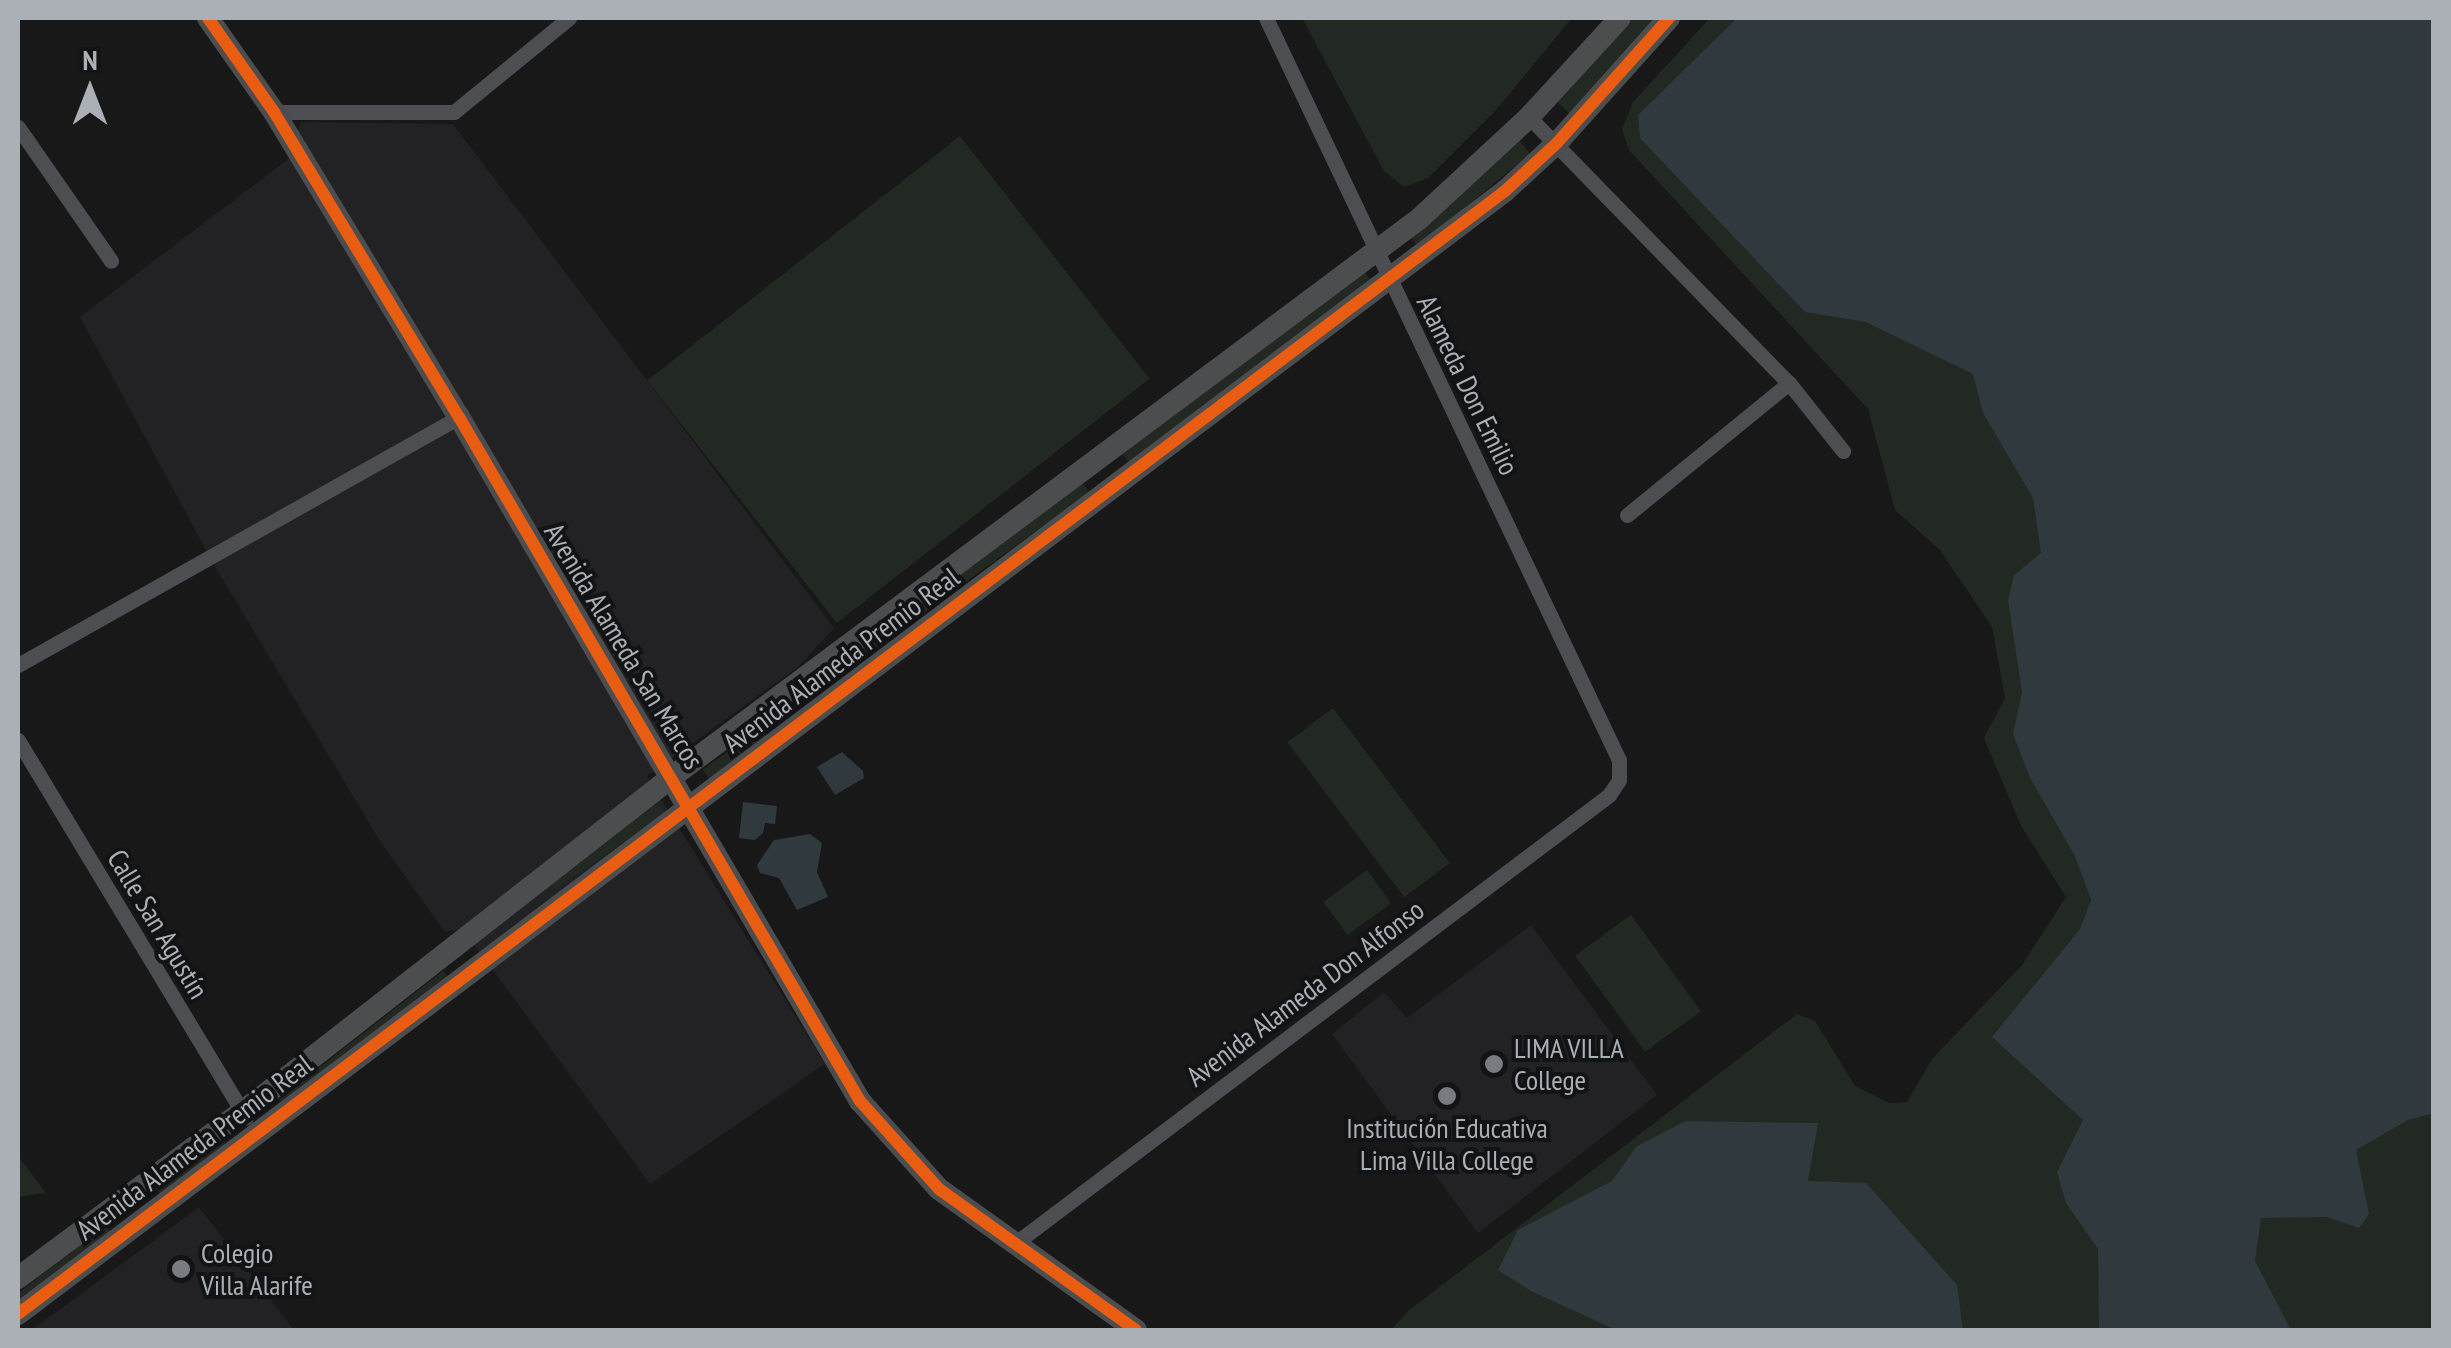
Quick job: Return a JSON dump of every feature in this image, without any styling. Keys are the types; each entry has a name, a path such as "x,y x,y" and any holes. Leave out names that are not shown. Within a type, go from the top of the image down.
{"street":[{"name":"Avenida Alameda San Marcos","path":"208,18 274,112 459,417 860,1101 939,1189 1013,1246 1136,1330"},
{"path":"274,112 454,112 569,18"},
{"name":"Alameda Don Emilio","path":"1266,18 1619,760 1620,776"},
{"name":"Avenida Alameda Premio Real","path":"18,1278 242,1112 672,776 1376,251 1478,169 1620,18"},
{"name":"Avenida Alameda Premio Real","path":"18,1314 1505,191 1556,144 1669,18"},
{"path":"1530,117 1788,383 1843,451"},
{"path":"18,128 111,261"},
{"path":"1627,516 1788,383"},
{"path":"18,665 459,417"},
{"name":"Calle San Agustín","path":"18,740 256,1133"},
{"name":"Avenida Alameda Don Alfonso","path":"1013,1246 1609,795 1620,776"},
{"path":"524,892 543,914"},
{"path":"455,946 473,968"},
{"path":"127,1197 143,1216"}],"shaded area":[{"path":"1302,18 1572,18 1496,110 1428,178 1404,187 1384,171"},
{"path":"1633,18 1655,18 1569,113 1556,101"},
{"path":"1710,18 2433,18 2433,1330 1391,1330 1408,1311 1797,1014 1815,1021 1855,1086 1889,1103 1907,1102 1932,1059 2022,965 2066,897 2021,826 1984,738 2005,698 1992,627 1940,550 1895,510 1868,409 1629,150 1622,129 1633,102"},
{"path":"1737,18 2433,18 2433,1113 2408,1120 2356,1150 2369,1214 2359,1228 2327,1217 2261,1218 2255,1261 2291,1330 2099,1330 2098,1249 2066,1203 2057,1172 2083,1120 1992,1037 2080,929 2091,900 2075,856 2030,778 2013,734 2022,692 2008,600 2014,575 2041,553 2033,498 1983,413 1973,374 1866,322 1805,312 1640,138 1638,115"},
{"path":"301,122 453,124 834,628 798,667 647,776 825,1064 650,1184 463,929 445,932 380,841 217,570 80,317 287,160"},
{"path":"960,136 1150,379 837,623 647,380"},
{"path":"1520,141 1530,154 1418,246 1410,236"},
{"path":"1363,270 1372,282 1130,464 1121,452"},
{"path":"1081,481 1089,492 802,701 794,690"},
{"path":"1333,708 1450,863 1404,897 1287,742"},
{"path":"760,728 768,739 711,781 703,770"},
{"path":"842,752 863,771 864,778 835,795 817,767"},
{"path":"743,802 777,806 775,824 765,823 763,833 755,840 739,838"},
{"path":"658,803 665,813 555,890 548,880"},
{"path":"810,834 822,843 817,872 828,897 797,910 779,878 760,873 757,865 774,840"},
{"path":"1367,870 1391,903 1347,935 1323,902"},
{"path":"1631,915 1701,1011 1645,1052 1575,956"},
{"name":"LIMA VILLA College","path":"1531,925 1657,1095 1478,1233 1332,1034 1384,992 1407,1018"},
{"path":"443,971 450,980 286,1108 279,1099"},
{"path":"1686,1121 1818,1123 1808,1181 1866,1183 1957,1285 1963,1330 1616,1330 1531,1291 1498,1270 1518,1230 1612,1181 1637,1146"},
{"path":"221,1138 228,1147 163,1197 156,1188"},
{"path":"18,1156 46,1193 18,1197"},
{"name":"Colegio Villa Alarife","path":"199,1207 294,1330 32,1330"},
{"path":"106,1226 112,1234 18,1307 18,1293"}],"cycle path":[{"path":"208,18 274,112 459,417 860,1101 939,1189 1136,1330"},
{"path":"18,1314 1505,191 1556,144 1669,18"}],"place":[{"name":"LIMA VILLA College","path":"1494,1064"},
{"name":"Institución Educativa Lima Villa College","path":"1447,1096"},
{"name":"Colegio Villa Alarife","path":"181,1269"}]}
